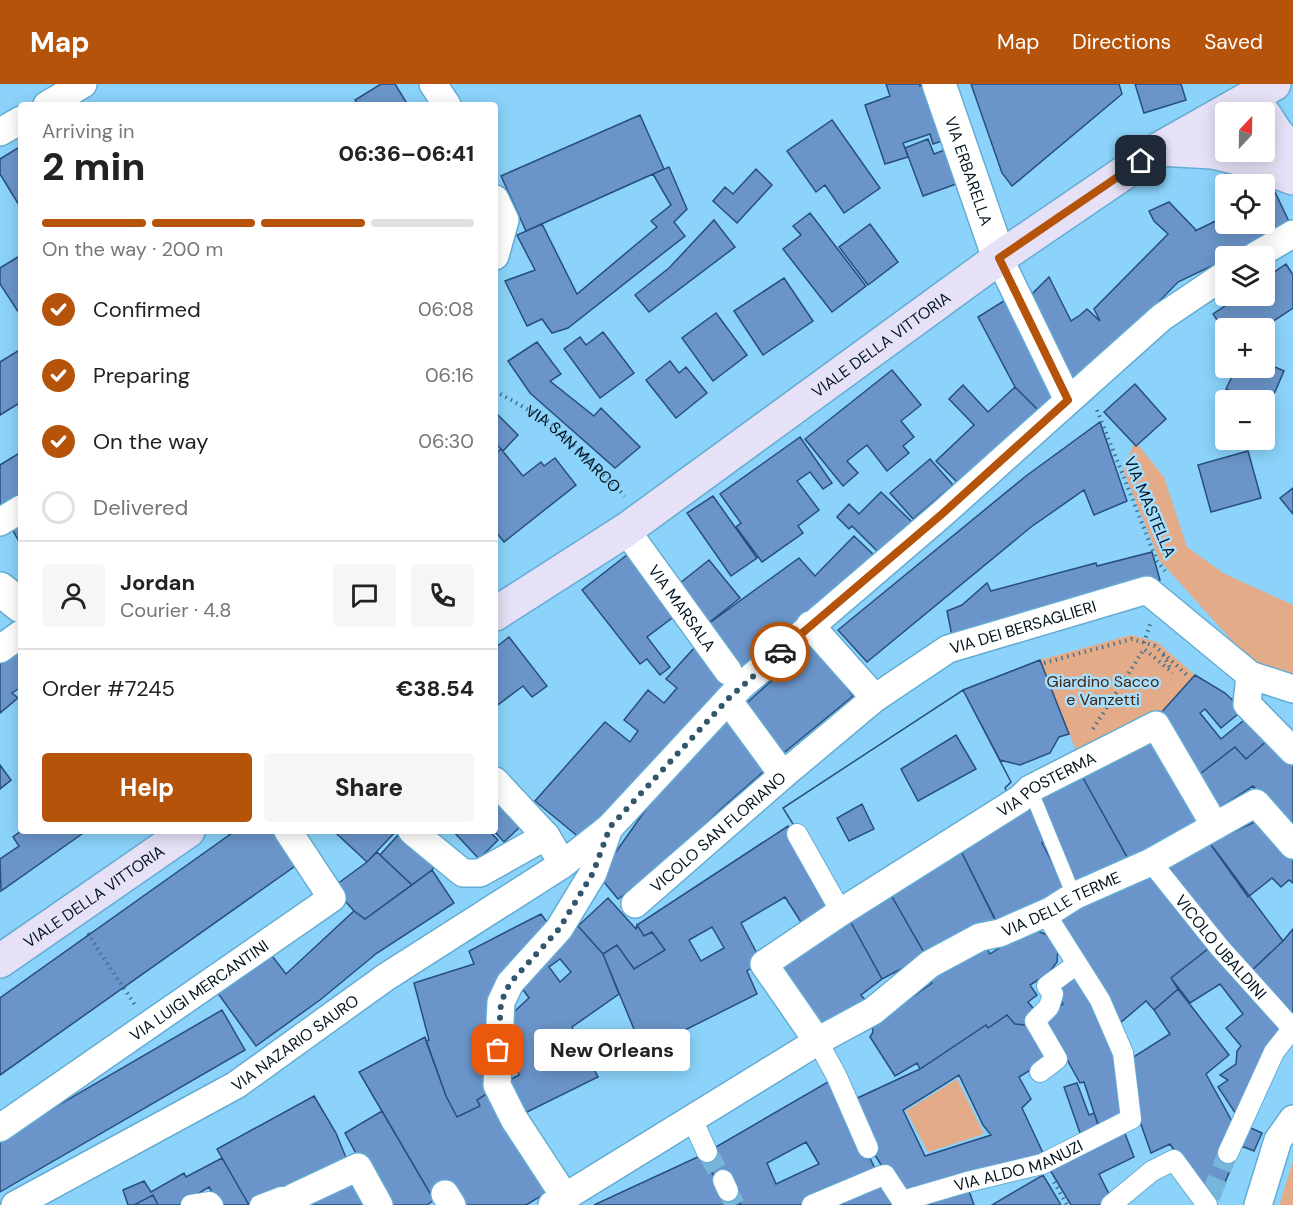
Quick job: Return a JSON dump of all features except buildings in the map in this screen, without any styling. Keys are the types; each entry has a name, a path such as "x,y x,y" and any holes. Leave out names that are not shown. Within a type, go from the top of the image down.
{"main road":[{"name":"VIALE DELLA VITTORIA","path":"498,612 635,522 999,258 1159,149 1215,124"},
{"path":"1275,131 1293,153"},
{"path":"1159,149 1212,152 1242,159 1293,178"},
{"name":"VIALE DELLA VITTORIA","path":"0,961 184,834"}],"street":[{"path":"51,102 83,84"},
{"path":"433,84 445,102"},
{"name":"VIA ERBARELLA","path":"939,84 999,258"},
{"path":"0,132 18,122"},
{"path":"1272,246 1293,234"},
{"path":"999,258 1077,392"},
{"path":"560,1203 497,1085 501,1002 510,983 559,929 593,873 610,827 732,686 810,625 942,514 1162,317 1215,281"},
{"path":"0,522 18,511"},
{"name":"VIA MARSALA","path":"635,522 732,686"},
{"path":"0,589 18,604"},
{"name":"VIA DEI BERSAGLIERI","path":"875,698 948,649 1146,590 1251,675"},
{"path":"783,775 875,698 810,625"},
{"path":"0,649 18,636"},
{"path":"1293,689 1251,675 1247,704 1293,751"},
{"name":"VICOLO SAN FLORIANO","path":"635,904 783,775 732,686"},
{"name":"VIA POSTERMA","path":"820,1040 764,964 1012,805 1030,789 1156,725 1215,826"},
{"path":"498,784 546,836 563,864"},
{"name":"VIA DELLE TERME","path":"560,1203 820,1040 873,1011 930,964 980,937 1000,933 1045,913 1074,896 1151,862 1256,803 1293,845"},
{"name":"VIA NAZARIO SAURO","path":"15,1205 236,1084 386,976 563,864 610,827"},
{"name":"VIA LUIGI MERCANTINI","path":"0,1128 332,898 290,834"},
{"path":"416,834 463,873 480,873 546,836"},
{"path":"797,834 842,912"},
{"name":"VICOLO UBALDINI","path":"1151,862 1220,948 1292,1028"},
{"path":"1040,1071 1057,1059 1035,1021 1050,1006 1053,994 1047,986 1077,964 1045,913"},
{"name":"VIA ALDO MANUZI","path":"812,1205 885,1175 902,1201 1042,1164 1131,1119 1123,1053 1100,1000 1077,964"},
{"path":"1228,1153 1274,1052 1292,1028"},
{"path":"820,1040 868,1148"},
{"path":"692,1119 707,1152"},
{"path":"1258,1205 1278,1140 1293,1119"},
{"path":"1111,1205 1152,1171 1174,1160 1208,1202"},
{"path":"260,1205 281,1197 294,1197 358,1167 379,1205"},
{"path":"191,1205 210,1202 213,1205"}],"lane":[{"path":"1030,789 1074,896"}],"path":[{"name":"VIA MASTELLA","path":"1077,392 1157,561 1171,578"},
{"name":"VIA SAN MARCO","path":"498,393 550,422 635,522"},
{"path":"1144,643 1150,624"},
{"path":"1044,663 1132,639 1155,646 1188,676"},
{"path":"1085,761 1080,748 1144,649 1173,673 1161,652"},
{"path":"90,936 149,1025"}],"green space":[{"path":"1135,441 1164,477 1187,547 1223,573 1293,605 1293,675 1255,666 1160,561 1123,470"},
{"name":"Giardino Sacco e Vanzetti","path":"1131,635 1157,642 1195,675 1159,715 1078,755 1040,660"},
{"path":"957,1079 984,1134 928,1152 906,1111"},
{"path":"1293,1161 1293,1205 1280,1205 1280,1203"}],"tunnel":[{"path":"707,1152 723,1180"},
{"path":"1210,1197 1228,1153"},
{"path":"728,1191 735,1205"}],"way so far":[{"path":"498,1050 501,1002 510,983 559,929 593,873 610,827 728,699 780,652"}],"place":[{"name":"New Orleans","path":"498,1050"}],"route":[{"path":"780,652 942,514 1068,400 999,258 1141,161"}]}
